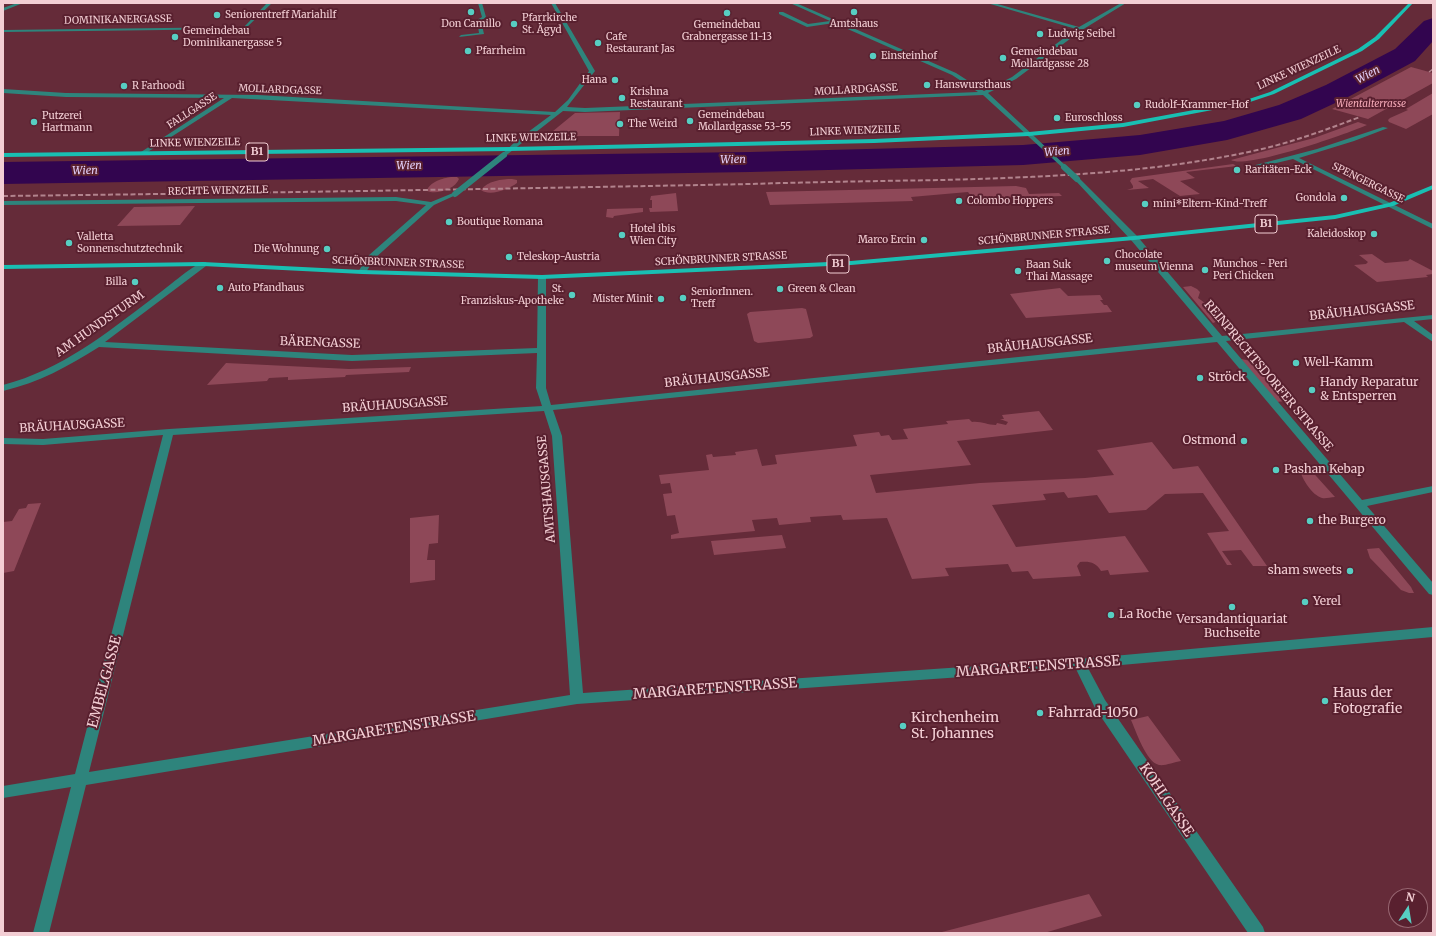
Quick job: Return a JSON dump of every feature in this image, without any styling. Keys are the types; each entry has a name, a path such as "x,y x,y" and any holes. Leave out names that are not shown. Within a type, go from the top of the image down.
{"main road":[{"name":"LINKE WIENZEILE","path":"3,155 510,149 874,141 1028,134 1085,129 1152,120 1226,106 1260,97 1291,84 1360,50 1377,38 1412,3"},
{"name":"SCHÖNBRUNNER STRASSE","path":"3,267 203,264 362,272 542,277 851,263 1134,238 1335,216 1391,205 1433,187"}],"street":[{"path":"3,10 21,3"},
{"path":"87,3 174,3"},
{"name":"DOMINIKANERGASSE","path":"3,31 246,28 270,3"},
{"path":"461,36 482,34 479,20 484,17 480,3"},
{"path":"362,272 371,258 432,204 454,194 497,162 521,139 562,109 592,71 553,3"},
{"name":"REINPRECHTSDORFER STRASSE","path":"792,3 954,74 984,93 1038,142 1078,180 1134,238 1433,591"},
{"path":"989,3 1080,30"},
{"name":"MOLLARDGASSE","path":"562,109 601,109 984,93 1014,78 1080,30 1124,3"},
{"path":"781,13 807,26 835,22"},
{"name":"MOLLARDGASSE","path":"3,91 66,95 230,97 556,114"},
{"name":"FALLGASSE","path":"142,153 230,97"},
{"path":"1251,167 1295,158 1341,144 1385,128"},
{"name":"SPENGERGASSE","path":"1295,158 1433,226"},
{"name":"RECHTE WIENZEILE","path":"3,203 396,199 432,204"},
{"name":"AM HUNDSTURM","path":"3,388 25,382 62,366 97,344 203,264"},
{"name":"AMTSHAUSGASSE","path":"542,277 541,388 557,436 577,699"},
{"name":"BRÄUHAUSGASSE","path":"3,441 43,442 169,432 548,408 1433,317"},
{"path":"1406,320 1433,339"},
{"name":"BÄRENGASSE","path":"97,344 352,358 542,350"},
{"name":"EMBELGASSE","path":"41,933 169,432"},
{"path":"1359,504 1433,489"},
{"name":"MARGARETENSTRASSE","path":"3,792 577,699 1080,664 1433,632"},
{"name":"KOHLGASSE","path":"1080,664 1100,704 1257,933"}],"green space":[{"name":"Wientalterrasse","path":"1411,67 1433,73 1433,83 1368,119 1332,109"},
{"path":"1433,93 1433,114 1406,129 1389,122 1388,120 1390,118 1408,110 1406,109"},
{"path":"620,112 619,136 547,136 575,113"},
{"path":"1358,122 1367,125 1340,136 1276,155 1256,160 1231,160 1314,138"},
{"path":"450,159 452,162 448,169 438,174 430,174 427,172 428,167 437,161"},
{"path":"476,160 484,161 484,164 475,171 467,174 455,173 455,170 463,164"},
{"path":"1233,164 1237,166 1186,172 1195,178 1180,181 1200,194 1180,196 1153,179 1138,181 1149,188 1127,190 1133,188 1130,181 1132,178"},
{"path":"457,177 459,179 454,186 440,192 427,191 433,183 440,179"},
{"path":"499,180 517,180 517,183 504,190 489,193 481,190 487,184"},
{"path":"1016,186 1026,188 1029,194 1059,193 1062,196 973,199 968,192 911,197 913,201 770,205 766,192"},
{"path":"676,193 678,211 650,212 649,208 652,208 652,200 650,200 651,196"},
{"path":"195,206 180,225 117,226 134,207"},
{"path":"643,208 643,212 614,216 613,218 606,217 607,209"},
{"path":"1372,254 1385,263 1408,261 1410,259 1433,271 1433,274 1426,275 1428,277 1377,282 1354,265 1366,264 1368,262 1359,255"},
{"path":"1191,286 1200,292 1198,298 1223,316 1223,319 1213,323 1183,287"},
{"path":"1060,288 1068,296 1100,295 1103,300 1100,300 1104,305 1107,305 1112,312 1026,318 1010,294"},
{"path":"802,308 806,309 813,336 810,338 758,343 754,341 747,314 750,312"},
{"path":"1241,359 1254,362 1259,366 1271,386 1285,395 1286,401 1276,402"},
{"path":"226,363 349,369 411,367 409,372 288,380 288,377 269,378 267,381 207,385"},
{"path":"1039,411 1053,430 957,441 971,465 870,475 876,493 980,483 1085,478 1114,475 1097,450 1152,442 1173,469 1198,466 1267,566 1253,566 1241,550 1222,551 1232,565 1227,565 1207,533 1229,531 1203,493 1165,494 1146,510 1109,513 1097,495 1068,498 1064,492 1043,494 1046,500 992,505 1016,547 1125,536 1149,572 1110,575 1108,570 1101,571 1095,564 1080,562 1077,566 1081,576 1033,579 1028,571 1012,572 1008,564 945,568 949,576 912,579 887,518 843,520 841,515 810,517 811,522 779,525 777,518 752,520 755,531 671,539 671,535 679,533 675,515 667,516 663,494 672,493 670,483 661,484 659,475 709,470 706,455 712,454 713,457 736,455 735,452 757,449 762,466 777,464 775,455 857,446 853,435 879,432 881,436 889,435 892,440 908,439 903,429 948,424 946,421 969,419 972,422 996,425 997,423 1006,425 1008,422 1000,419 1004,419 1002,415"},
{"path":"1308,467 1335,497 1322,498 1311,490 1305,482 1300,470"},
{"path":"41,503 14,571 3,573 3,522 12,521 19,509 26,508 28,504"},
{"path":"439,515 438,543 429,544 427,560 435,560 435,580 410,583 410,518"},
{"path":"782,535 786,548 714,555 711,541"},
{"path":"1379,548 1411,587 1414,593 1401,590 1370,558 1367,549"},
{"path":"1148,716 1181,761 1159,765 1154,763 1150,758 1142,746 1131,720"},
{"path":"1089,894 1102,916 1044,933 938,933"}],"waterway":[{"name":"Wien","path":"3,173 750,162 1023,155 1140,145 1227,130 1290,112 1337,91 1405,55 1433,26"}],"railway":[{"path":"1429,72 1433,69"},
{"path":"3,196 750,184 942,180 1063,175 1143,169 1222,157 1287,142 1360,117"}],"place":[{"name":"Don Camillo","path":"471,12"},
{"name":"Amtshaus","path":"854,12"},
{"name":"Gemeindebau Grabnergasse 11-13","path":"727,13"},
{"name":"Seniorentreff Mariahilf","path":"217,15"},
{"name":"Pfarrkirche St. Ägyd","path":"514,24"},
{"name":"Ludwig Seibel","path":"1040,34"},
{"name":"Gemeindebau Dominikanergasse 5","path":"175,37"},
{"name":"Cafe Restaurant Jas","path":"598,43"},
{"name":"Pfarrheim","path":"468,51"},
{"name":"Einsteinhof","path":"873,56"},
{"name":"Gemeindebau Mollardgasse 28","path":"1003,58"},
{"name":"Hana","path":"615,80"},
{"name":"Hanswursthaus","path":"927,85"},
{"name":"R Farhoodi","path":"124,86"},
{"name":"Krishna Restaurant","path":"622,98"},
{"name":"Rudolf-Krammer-Hof","path":"1137,105"},
{"name":"Euroschloss","path":"1057,118"},
{"name":"Gemeindebau Mollardgasse 53-55","path":"690,121"},
{"name":"Putzerei Hartmann","path":"34,122"},
{"name":"The Weird","path":"620,124"},
{"name":"Raritäten-Eck","path":"1237,170"},
{"name":"Gondola","path":"1344,198"},
{"name":"Colombo Hoppers","path":"959,201"},
{"name":"mini*Eltern-Kind-Treff","path":"1145,204"},
{"name":"Boutique Romana","path":"449,222"},
{"name":"Kaleidoskop","path":"1374,234"},
{"name":"Hotel ibis Wien City","path":"622,235"},
{"name":"Marco Ercin","path":"924,240"},
{"name":"Valletta Sonnenschutztechnik","path":"69,243"},
{"name":"Die Wohnung","path":"327,249"},
{"name":"Teleskop-Austria","path":"509,257"},
{"name":"Chocolate museum Vienna","path":"1107,261"},
{"name":"Munchos - Peri Peri Chicken","path":"1205,270"},
{"name":"Baan Suk Thai Massage","path":"1018,271"},
{"name":"Billa","path":"135,282"},
{"name":"Auto Pfandhaus","path":"220,288"},
{"name":"Green & Clean","path":"780,289"},
{"name":"St. Franziskus-Apotheke","path":"572,295"},
{"name":"SeniorInnen. Treff","path":"683,298"},
{"name":"Mister Minit","path":"661,299"},
{"name":"Well-Kamm","path":"1296,363"},
{"name":"Ströck","path":"1200,378"},
{"name":"Handy Reparatur & Entsperren","path":"1312,390"},
{"name":"Ostmond","path":"1244,441"},
{"name":"Pashan Kebap","path":"1276,470"},
{"name":"the Burgero","path":"1310,521"},
{"name":"sham sweets","path":"1350,571"},
{"name":"Yerel","path":"1305,602"},
{"name":"Versandantiquariat Buchseite","path":"1232,607"},
{"name":"La Roche","path":"1111,615"},
{"name":"Haus der Fotografie","path":"1325,701"},
{"name":"Fahrrad-1050","path":"1040,713"},
{"name":"Kirchenheim St. Johannes","path":"903,726"}]}
